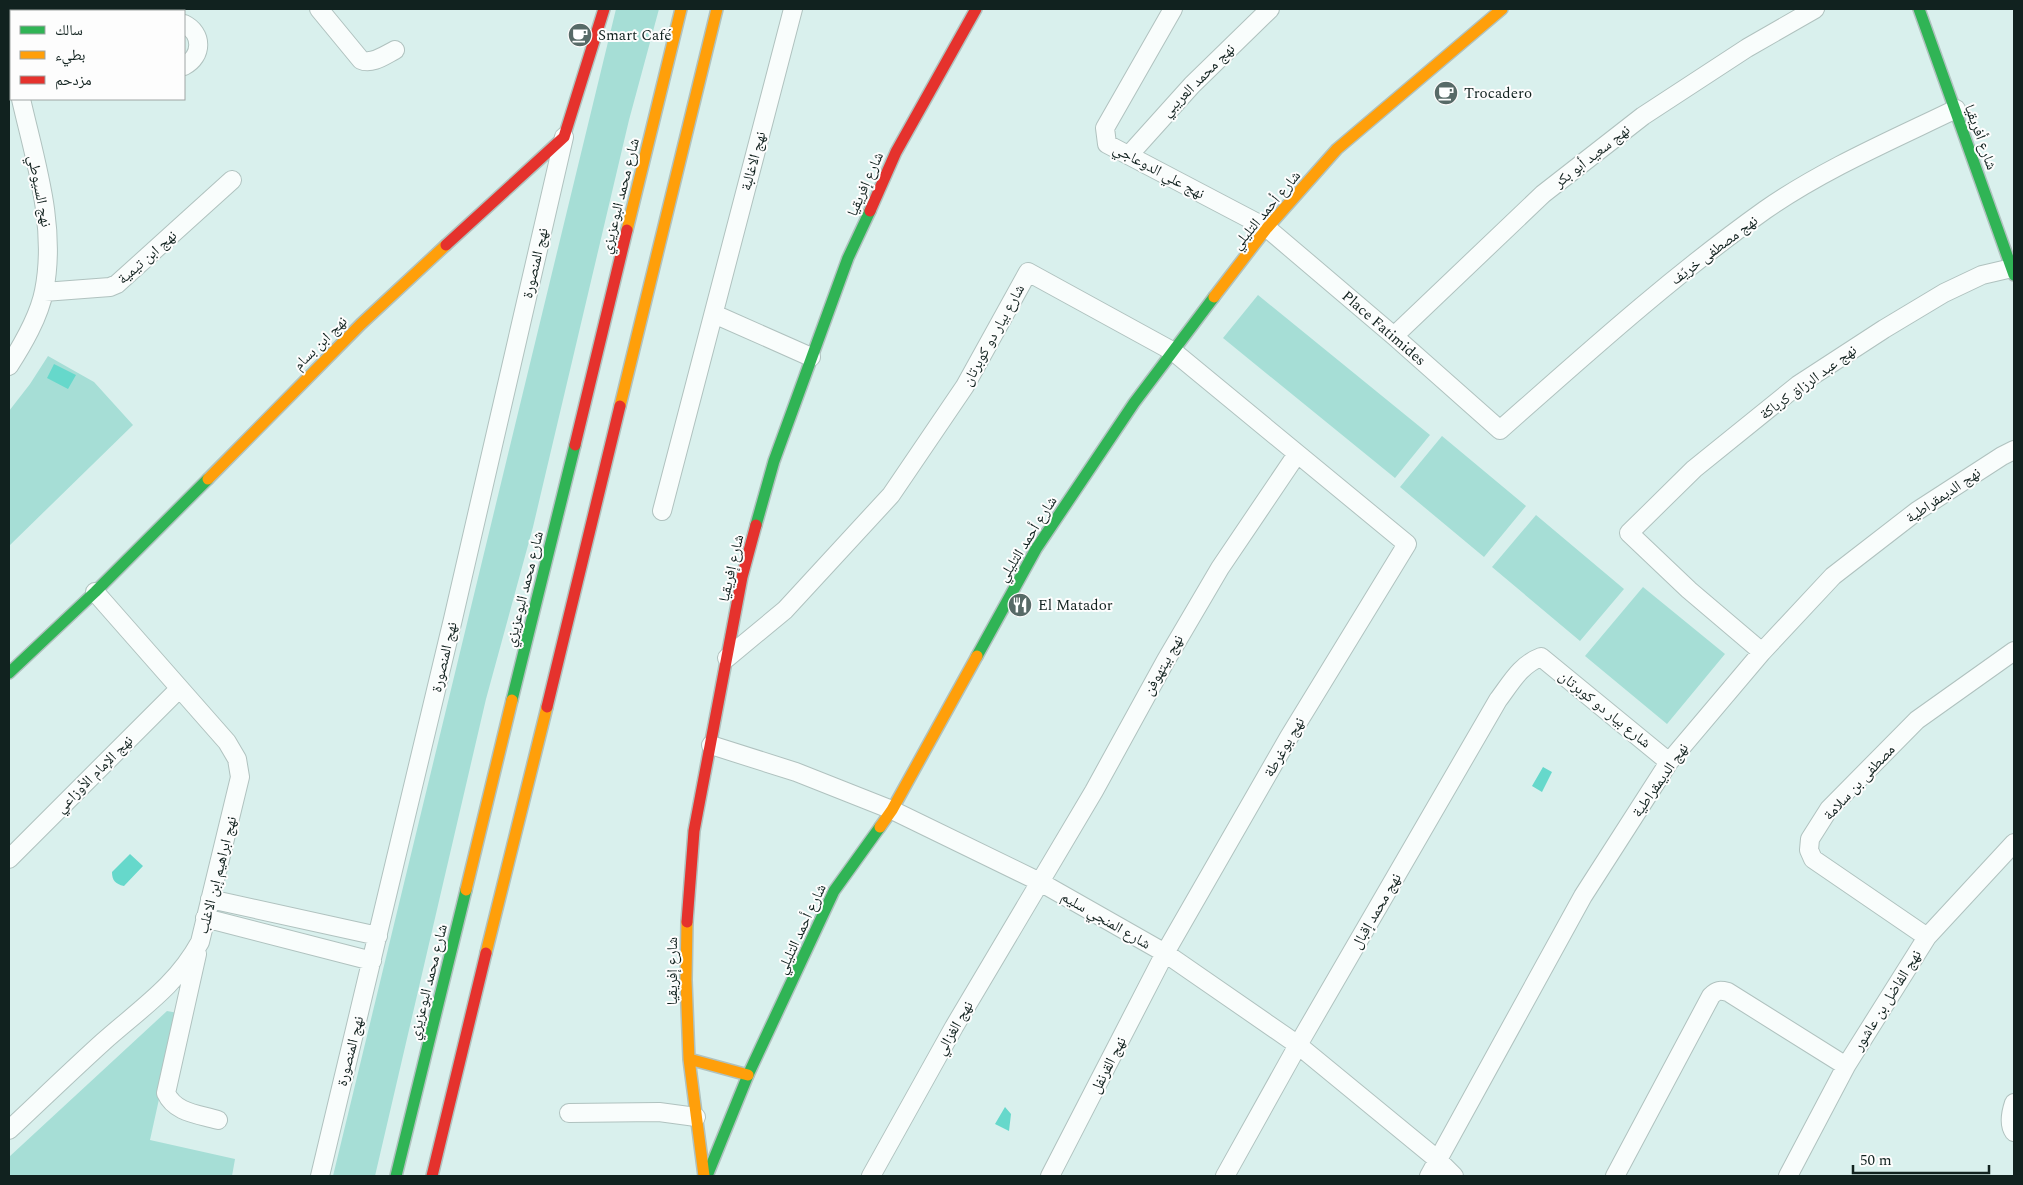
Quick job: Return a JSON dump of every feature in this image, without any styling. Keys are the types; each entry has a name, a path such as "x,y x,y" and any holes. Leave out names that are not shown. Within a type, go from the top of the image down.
{"main road":[{"name":"نهج ابن بسام","path":"9,672 95,592 361,324 564,137 604,9"},
{"name":"شارع محمد البوعزيزي","path":"396,1176 681,9"},
{"path":"432,1176 717,9"},
{"name":"شارع إفريقيا","path":"706,1176 689,1059 686,980 689,893 694,831 742,577 774,461 848,258 896,152 976,9"},
{"name":"شارع أحمد التليلي","path":"706,1176 748,1075 834,891 892,810 1036,549 1134,403 1267,228 1337,149 1502,9"},
{"name":"شارع أفريقيا","path":"1919,9 2013,272"},
{"path":"689,1059 748,1075"}],"street":[{"path":"319,9 361,60 372,61 395,50"},
{"name":"نهج الاغالبة","path":"662,512 793,9"},
{"name":"نهج علي الدوعاجي","path":"1173,9 1104,128 1107,144 1267,228"},
{"name":"نهج محمد العريبي","path":"1129,155 1192,84 1270,9"},
{"name":"نهج سعيد أبو بكر","path":"1394,336 1543,194 1643,116 1730,58 1815,9"},
{"path":"185,25 191,28 198,41 196,56 185,65"},
{"name":"نهج السيوطي","path":"9,365 32,324 44,292 49,249 47,216 21,100"},
{"name":"نهج مصطفى خريّف","path":"1500,430 1635,311 1701,258 1766,210 1818,178 1956,109"},
{"name":"نهج المنصورة","path":"320,1176 378,936 564,137"},
{"name":"نهج ابن تيمية","path":"44,292 110,287 117,284 232,180"},
{"name":"Place Fatimides","path":"1267,228 1394,336 1500,430"},
{"name":"شارع بيار دو كوبرتان","path":"727,658 785,610 891,495 965,386 1028,272 1174,352 1407,544"},
{"name":"نهج عبد الرزاق كرباكة","path":"1762,652 1689,590 1630,533 1694,469 1798,385 1884,329 1944,293 1982,275 2013,272"},
{"path":"714,314 811,357"},
{"name":"نهج الديمقراطية","path":"1429,1176 1583,896 1669,762 1762,652 1833,576 1917,511 2014,450"},
{"name":"نهج بيتهوفن","path":"1040,882 1094,791 1166,660 1220,568 1297,454"},
{"name":"نهج يوغرطة","path":"1166,953 1289,737 1407,544"},
{"name":"نهج ابراهيم إبن الاغلب","path":"9,1130 178,975 189,962 200,942 240,778 237,760 227,742 95,592"},
{"name":"مصطفى بن سلامة","path":"1927,937 1813,859 1809,850 1810,839 1829,809 1917,720 2014,651"},
{"name":"شارع بيار دو كوبرتان","path":"1541,656 1669,762"},
{"name":"نهج محمد إقبال","path":"1225,1176 1298,1045 1498,700 1516,674 1530,661 1541,656"},
{"name":"نهج الإمام الأوزاعي","path":"9,858 179,689"},
{"name":"شارع المنجي سليم","path":"711,745 796,772 892,810 1040,882 1166,953 1298,1045 1438,1160 1454,1176"},
{"name":"نهج الفاضل بن عاشور","path":"1788,1176 1846,1066 1927,937 2014,843"},
{"name":"نهج الغزالي","path":"871,1176 954,1028 1040,882"},
{"path":"210,899 378,936"},
{"path":"205,918 372,961"},
{"path":"200,942 166,1093 170,1102 176,1107 218,1120"},
{"name":"نهج القرنفل","path":"1050,1176 1166,953"},
{"path":"1615,1176 1711,996 1716,991 1728,992 1846,1066"},
{"path":"2014,1103 2010,1118 2014,1132"},
{"path":"569,1113 659,1112 696,1117"}],"shaded area":[{"path":"616,9 659,9 629,120 533,527 486,699 375,1176 333,1176"},
{"path":"1258,295 1430,435 1395,478 1223,338"},
{"path":"48,356 94,382 133,425 9,546 9,411 30,384"},
{"path":"54,364 76,375 68,389 47,378"},
{"path":"1442,436 1526,506 1484,557 1400,487"},
{"path":"1536,515 1624,589 1580,641 1492,567"},
{"path":"1643,587 1725,654 1667,724 1585,656"},
{"path":"1543,767 1552,772 1542,792 1532,786"},
{"path":"130,854 143,866 124,886 115,881 112,872"},
{"path":"167,1011 178,1013 150,1140 235,1159 232,1176 9,1176 9,1157"},
{"path":"1005,1107 1011,1114 1009,1131 995,1124"}],"traffic: fast":[{"path":"1919,9 2014,275"},
{"path":"756,525 774,461 848,258 870,211"},
{"path":"977,656 1036,549 1134,403 1214,297"},
{"path":"512,700 575,445"},
{"path":"9,673 95,592 208,479"},
{"path":"707,1176 748,1075 834,891 880,827"},
{"path":"396,1176 466,890"}],"traffic: slow":[{"path":"627,230 681,9"},
{"path":"620,406 717,9"},
{"path":"1214,297 1267,228 1337,149 1502,9"},
{"path":"208,479 361,324 446,245"},
{"path":"880,827 892,810 977,656"},
{"path":"466,890 512,700"},
{"path":"486,953 547,707"},
{"path":"687,922 686,980 689,1059 704,1176"},
{"path":"689,1059 748,1075"}],"traffic: jam":[{"path":"446,245 564,137 604,9"},
{"path":"870,211 896,152 976,9"},
{"path":"575,445 627,230"},
{"path":"547,707 620,406"},
{"path":"687,922 694,831 742,577 756,525"},
{"path":"432,1176 486,953"}],"place":[{"name":"Smart Café","path":"580,35"},
{"name":"Trocadero","path":"1446,93"},
{"name":"El Matador","path":"1020,605"}]}
